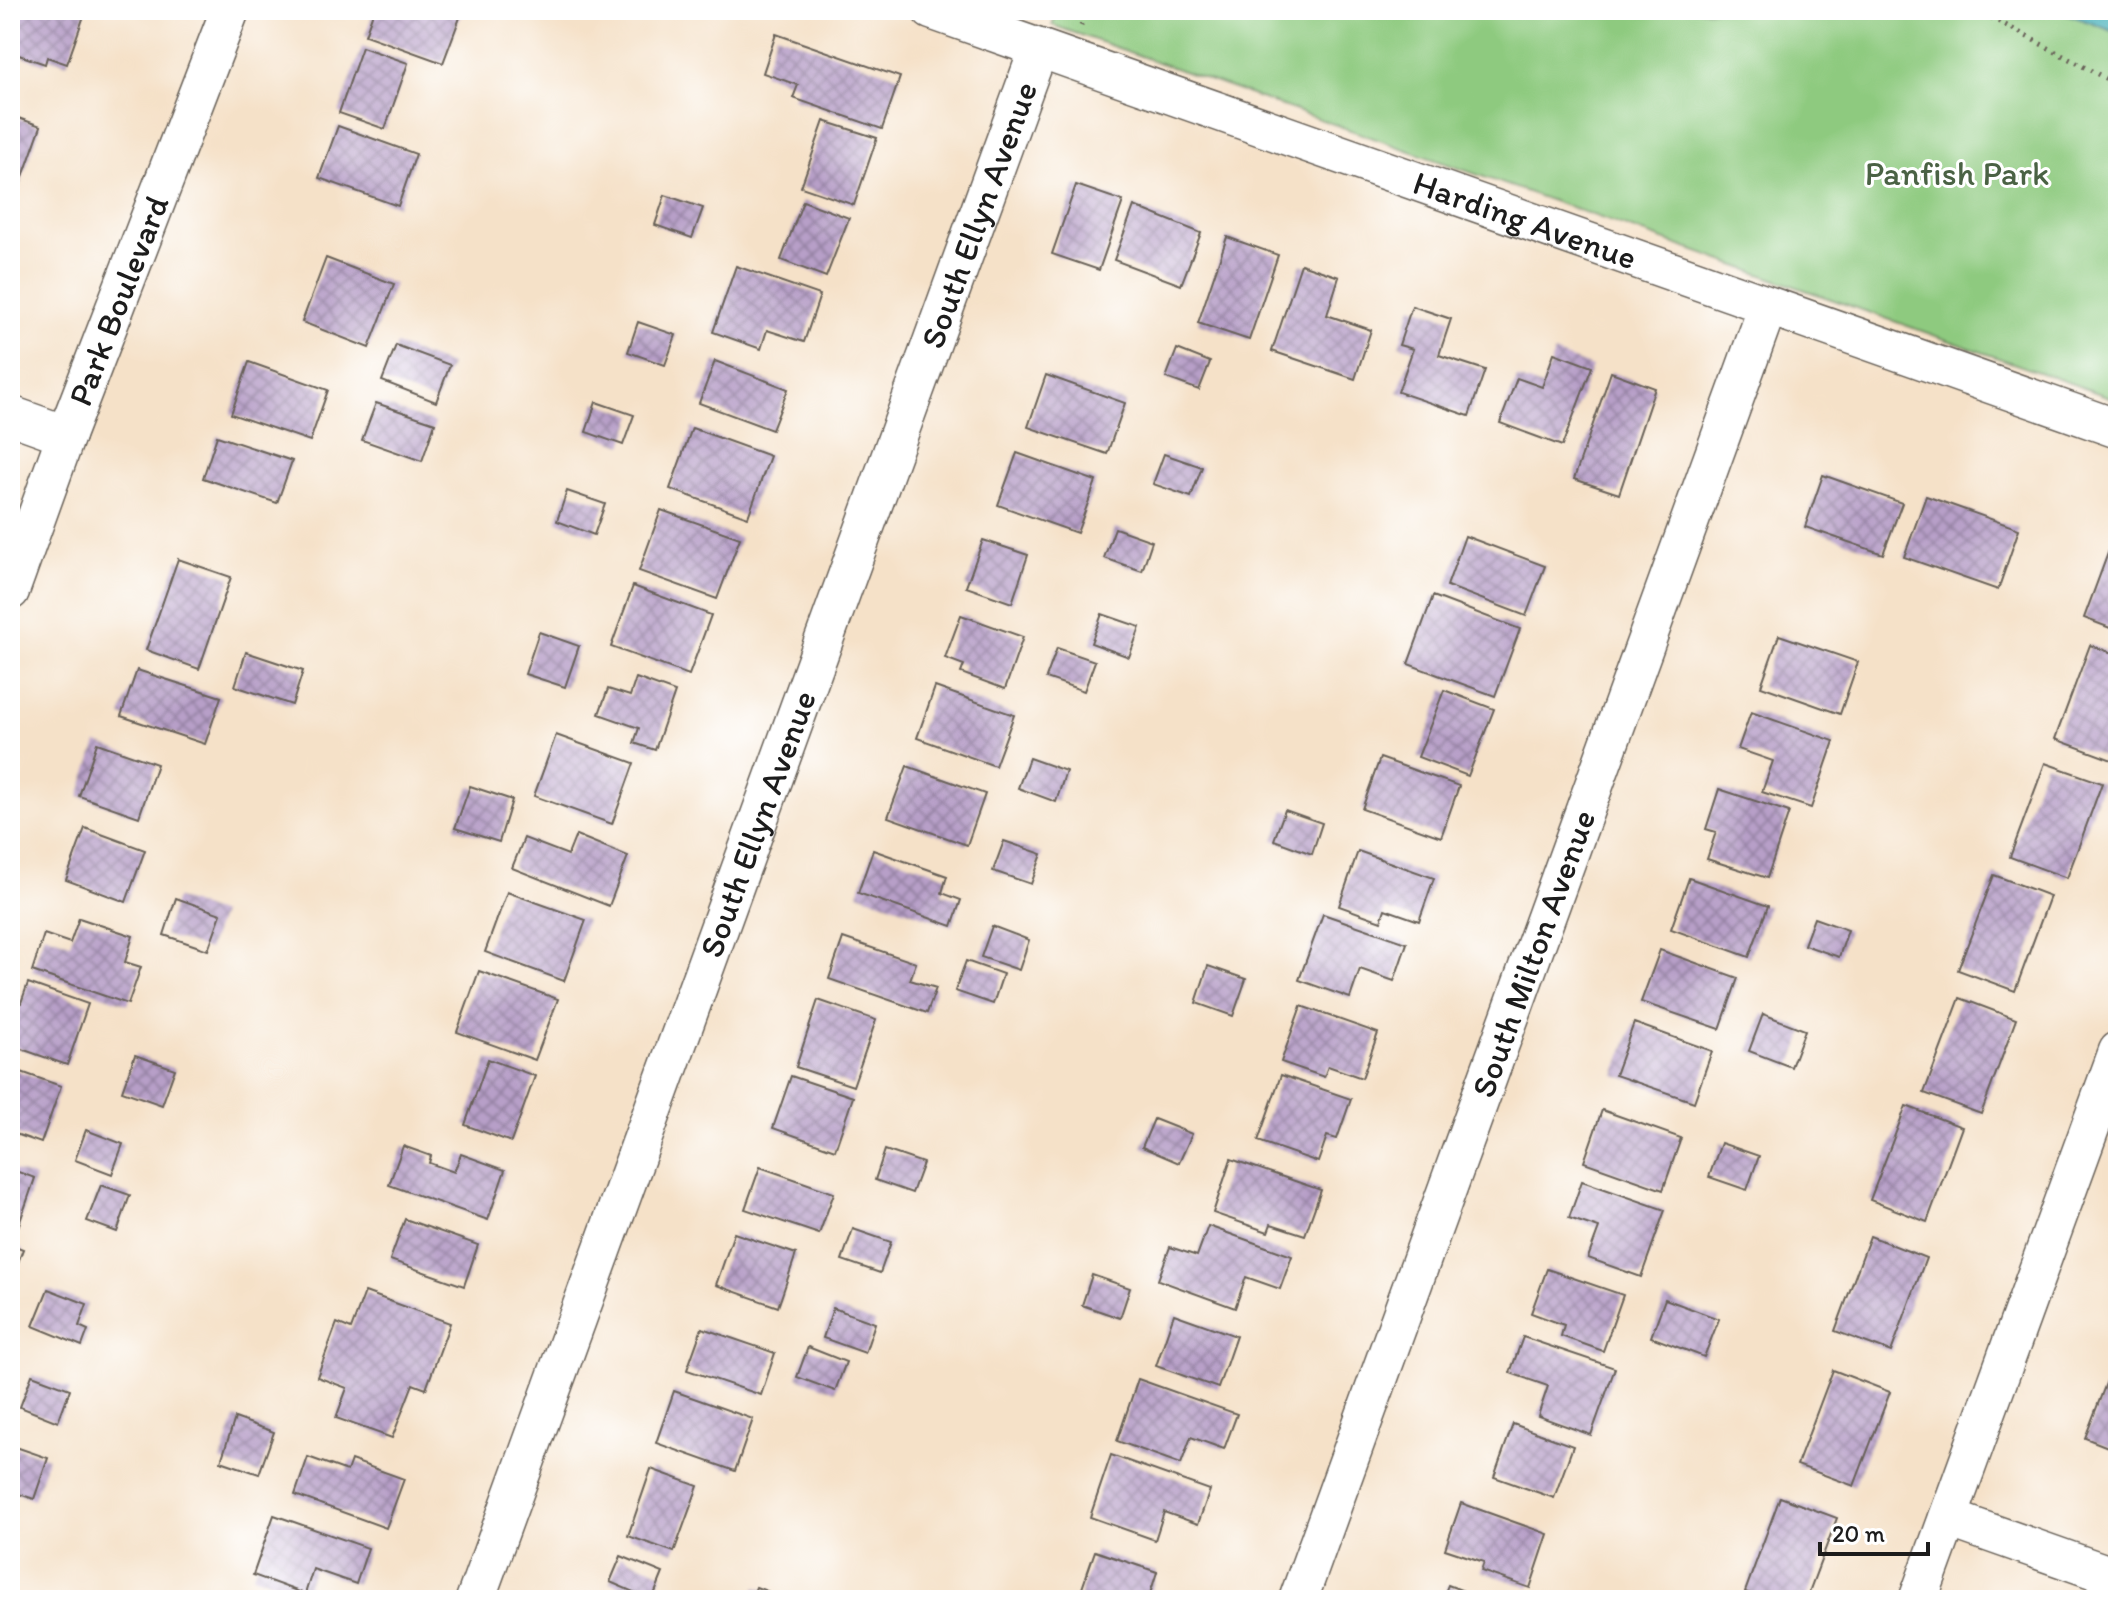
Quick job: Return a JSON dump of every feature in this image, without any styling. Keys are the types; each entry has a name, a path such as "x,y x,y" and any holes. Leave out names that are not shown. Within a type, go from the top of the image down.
{"street":[{"name":"Park Boulevard","path":"10,591 66,435 230,10"},
{"name":"Harding Avenue","path":"931,10 2118,429"},
{"name":"South Ellyn Avenue","path":"475,1600 1039,48"},
{"name":"South Milton Avenue","path":"1298,1600 1768,306"},
{"path":"10,415 66,435"},
{"path":"1918,1600 2118,1051"},
{"path":"1948,1518 2118,1578"}],"path":[{"path":"1977,10 2118,85"}],"green space":[{"name":"Panfish Park","path":"1058,10 2118,10 2118,400 1052,25"}],"water":[{"path":"2056,10 2118,10 2118,33"}],"building":[{"path":"12,10 86,10 67,64 47,57 45,64 10,52"},
{"path":"374,10 462,12 443,63 365,35"},
{"path":"776,34 900,77 882,129 793,98 798,85 763,73"},
{"path":"362,47 408,63 385,129 339,113"},
{"path":"10,115 41,126 10,213"},
{"path":"824,121 877,138 854,205 801,187"},
{"path":"338,126 416,154 398,206 319,178"},
{"path":"1076,185 1123,201 1099,270 1052,254"},
{"path":"665,195 703,208 692,238 655,225"},
{"path":"803,201 849,218 826,277 781,260"},
{"path":"1134,206 1201,233 1181,285 1114,260"},
{"path":"1227,237 1278,255 1249,340 1198,323"},
{"path":"326,258 394,284 369,348 302,322"},
{"path":"1301,264 1339,277 1327,315 1371,330 1355,379 1272,351"},
{"path":"736,266 820,295 804,342 767,330 761,349 713,332"},
{"path":"1412,306 1451,319 1439,355 1485,370 1469,416 1398,392 1413,349 1399,345"},
{"path":"638,322 676,335 665,365 628,352"},
{"path":"396,345 450,365 436,402 382,381"},
{"path":"1177,349 1210,362 1199,390 1166,378"},
{"path":"1554,353 1592,367 1562,446 1500,423 1517,378 1542,387"},
{"path":"715,361 788,389 772,430 699,403"},
{"path":"249,362 328,390 310,441 231,414"},
{"path":"1611,372 1655,388 1619,494 1574,479"},
{"path":"1046,375 1125,403 1107,454 1028,427"},
{"path":"596,402 634,415 623,445 586,432"},
{"path":"376,403 435,423 422,461 362,440"},
{"path":"692,428 770,456 748,517 670,489"},
{"path":"217,436 292,461 277,503 203,478"},
{"path":"1017,453 1096,481 1077,533 998,505"},
{"path":"1164,454 1202,467 1191,497 1153,484"},
{"path":"1823,475 1902,503 1883,554 1805,527"},
{"path":"567,491 605,504 594,535 557,521"},
{"path":"1926,496 2019,529 1998,590 1904,557"},
{"path":"661,510 740,538 717,599 639,571"},
{"path":"2118,526 2118,631 2084,618"},
{"path":"1115,528 1152,541 1142,571 1104,558"},
{"path":"1465,536 1545,566 1526,616 1447,586"},
{"path":"983,540 1028,555 1012,603 966,587"},
{"path":"178,559 231,577 199,669 146,650"},
{"path":"633,586 711,615 689,675 611,647"},
{"path":"1433,596 1520,629 1495,696 1408,664"},
{"path":"1102,614 1140,627 1129,657 1091,643"},
{"path":"961,615 1023,637 1005,689 961,673 964,665 945,658"},
{"path":"539,632 579,646 565,687 525,674"},
{"path":"1779,635 1858,662 1840,714 1761,686"},
{"path":"2090,645 2118,655 2118,743 2112,760 2055,739"},
{"path":"1057,648 1095,661 1084,691 1046,678"},
{"path":"246,652 303,671 292,705 235,686"},
{"path":"137,670 221,697 205,744 121,716"},
{"path":"636,678 675,692 655,750 634,743 639,728 599,714 608,689 630,696"},
{"path":"935,687 1014,715 995,766 917,738"},
{"path":"1444,690 1494,709 1468,776 1418,757"},
{"path":"1751,712 1834,741 1811,808 1762,792 1773,761 1738,749"},
{"path":"556,735 634,763 612,824 534,796"},
{"path":"97,743 157,764 139,817 79,796"},
{"path":"1029,758 1066,771 1056,802 1018,788"},
{"path":"1380,758 1459,786 1441,837 1362,809"},
{"path":"2045,763 2102,783 2067,878 2010,857"},
{"path":"907,766 985,794 967,845 888,817"},
{"path":"470,786 512,800 499,842 455,828"},
{"path":"1719,789 1789,812 1767,878 1707,859 1716,832 1706,829"},
{"path":"1285,810 1322,823 1312,854 1274,840"},
{"path":"85,828 145,850 126,902 66,880"},
{"path":"576,835 628,856 609,906 512,868 524,838 568,855"},
{"path":"1004,841 1042,854 1031,884 993,871"},
{"path":"873,850 947,876 942,893 961,900 952,926 858,893"},
{"path":"1358,851 1434,878 1419,921 1385,909 1381,921 1339,906"},
{"path":"1994,875 2050,896 2015,991 1958,970"},
{"path":"1689,878 1768,906 1749,957 1671,929"},
{"path":"507,892 586,920 564,981 485,952"},
{"path":"176,898 221,914 208,950 164,935"},
{"path":"1323,914 1407,943 1394,981 1360,969 1350,998 1299,980"},
{"path":"79,918 133,936 125,962 141,967 128,1004 32,971 44,934 70,943"},
{"path":"1814,918 1848,930 1839,957 1804,945"},
{"path":"992,926 1029,940 1019,970 981,957"},
{"path":"843,938 916,963 910,980 936,988 927,1013 829,979"},
{"path":"1660,950 1738,978 1720,1029 1641,1002"},
{"path":"966,961 1003,974 993,1004 955,991"},
{"path":"1208,966 1246,979 1233,1016 1196,1003"},
{"path":"479,971 558,999 535,1060 457,1032"},
{"path":"28,983 88,1004 67,1065 10,1045 10,1034"},
{"path":"1960,998 2016,1019 1981,1114 1924,1093"},
{"path":"818,1000 876,1020 853,1086 796,1067"},
{"path":"1301,1006 1378,1033 1362,1078 1328,1066 1324,1077 1281,1062"},
{"path":"1763,1014 1805,1030 1791,1067 1749,1051"},
{"path":"1634,1023 1712,1051 1694,1102 1615,1075"},
{"path":"135,1055 175,1069 162,1105 122,1091"},
{"path":"488,1059 535,1076 511,1142 465,1125"},
{"path":"10,1068 61,1086 41,1143 10,1132"},
{"path":"1281,1075 1351,1099 1337,1139 1327,1136 1318,1162 1258,1141"},
{"path":"791,1076 853,1097 835,1150 773,1128"},
{"path":"1906,1106 1962,1127 1927,1222 1870,1200"},
{"path":"1602,1110 1681,1138 1663,1190 1584,1162"},
{"path":"1154,1119 1192,1134 1179,1163 1142,1147"},
{"path":"86,1130 123,1144 112,1174 75,1160"},
{"path":"1721,1143 1759,1156 1747,1190 1709,1177"},
{"path":"403,1146 431,1156 429,1163 454,1172 461,1154 505,1170 488,1220 389,1185"},
{"path":"885,1150 923,1163 912,1193 875,1180"},
{"path":"1231,1159 1321,1190 1305,1235 1271,1224 1268,1232 1213,1213"},
{"path":"760,1167 834,1193 819,1234 745,1209"},
{"path":"10,1169 35,1178 17,1230 10,1228"},
{"path":"1582,1181 1665,1210 1641,1277 1588,1258 1599,1228 1569,1218"},
{"path":"101,1185 130,1195 117,1232 87,1221"},
{"path":"405,1219 478,1245 464,1286 390,1260"},
{"path":"1208,1226 1292,1256 1280,1289 1246,1277 1235,1308 1158,1280 1170,1247 1197,1256"},
{"path":"853,1229 891,1242 880,1273 842,1260"},
{"path":"734,1233 796,1254 778,1307 716,1285"},
{"path":"1870,1236 1926,1258 1891,1352 1835,1331"},
{"path":"10,1244 23,1249 10,1284"},
{"path":"1547,1269 1623,1295 1603,1351 1561,1336 1564,1325 1531,1313"},
{"path":"1092,1275 1130,1288 1120,1318 1082,1305"},
{"path":"48,1289 87,1304 79,1326 88,1330 82,1346 33,1326"},
{"path":"365,1292 450,1323 426,1389 413,1384 392,1438 336,1418 347,1388 317,1377 337,1323 351,1329"},
{"path":"1665,1299 1719,1319 1704,1357 1651,1337"},
{"path":"833,1308 875,1323 865,1353 823,1338"},
{"path":"1174,1314 1236,1336 1218,1388 1156,1366"},
{"path":"702,1328 775,1353 761,1395 687,1370"},
{"path":"1523,1337 1615,1368 1591,1435 1538,1416 1548,1386 1510,1373"},
{"path":"808,1347 846,1362 835,1391 797,1377"},
{"path":"1833,1370 1890,1392 1854,1486 1797,1465"},
{"path":"32,1375 70,1389 58,1422 20,1407"},
{"path":"2108,1378 2118,1382 2118,1451 2085,1438"},
{"path":"1138,1379 1237,1414 1224,1449 1191,1437 1181,1464 1117,1441"},
{"path":"674,1391 753,1419 735,1471 656,1443"},
{"path":"235,1418 274,1432 259,1474 221,1461"},
{"path":"1513,1424 1573,1446 1554,1498 1494,1477"},
{"path":"10,1445 48,1458 34,1499 10,1491"},
{"path":"1111,1455 1210,1490 1198,1524 1164,1512 1155,1540 1090,1517"},
{"path":"308,1457 347,1471 351,1460 404,1479 386,1528 295,1495"},
{"path":"651,1469 698,1486 674,1552 628,1536"},
{"path":"1780,1497 1837,1518 1806,1600 1767,1600 1745,1592"},
{"path":"1461,1503 1548,1534 1530,1588 1481,1571 1484,1562 1445,1549"},
{"path":"274,1515 368,1548 356,1584 313,1569 305,1594 253,1575"},
{"path":"1095,1551 1157,1572 1148,1600 1078,1600"},
{"path":"621,1556 663,1573 652,1600 610,1582"},
{"path":"1448,1585 1487,1600 1442,1600"},
{"path":"756,1587 790,1600 751,1600"}]}
